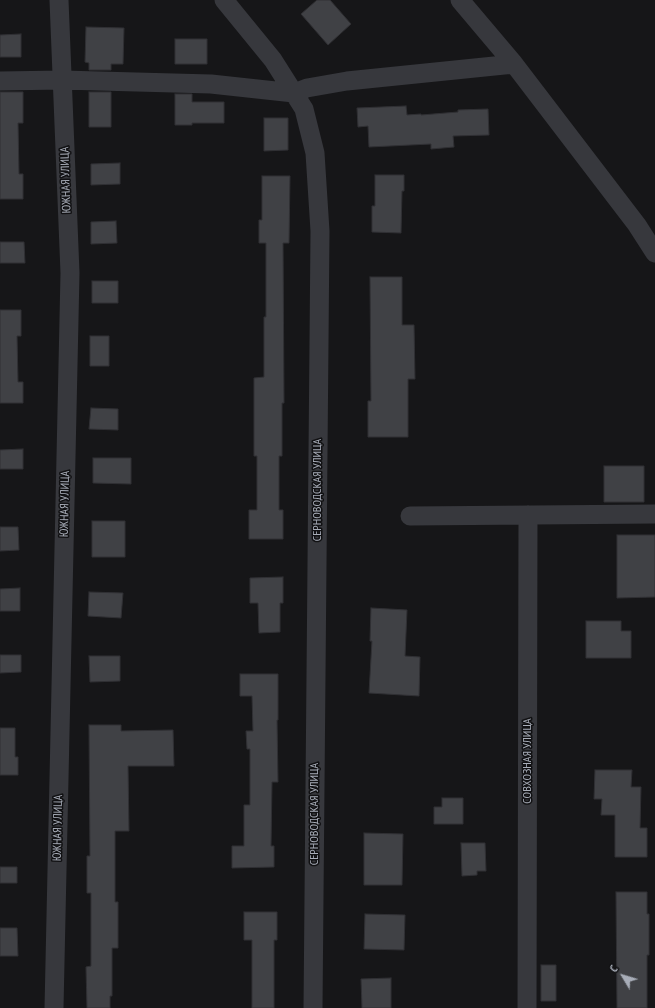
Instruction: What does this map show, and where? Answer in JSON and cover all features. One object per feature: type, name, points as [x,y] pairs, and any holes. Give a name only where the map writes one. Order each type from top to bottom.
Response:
[{"type":"street","name":"ЮЖНАЯ УЛИЦА","points":[[54,1008],[70,273],[59,0]]},
{"type":"street","name":"СЕРНОВОДСКАЯ УЛИЦА","points":[[224,0],[273,60],[304,109],[315,153],[320,231],[314,1008]]},
{"type":"street","points":[[460,0],[514,64],[638,225],[655,253]]},
{"type":"street","points":[[0,80],[211,84],[294,93],[307,88],[347,81],[514,64]]},
{"type":"street","points":[[410,516],[655,514]]},
{"type":"street","name":"СОВХОЗНАЯ УЛИЦА","points":[[527,1008],[528,515]]},
{"type":"building","points":[[317,0],[330,0],[351,24],[328,45],[301,14]]},
{"type":"building","points":[[86,27],[124,28],[123,64],[111,64],[111,70],[89,70],[89,63],[85,62]]},
{"type":"building","points":[[21,34],[21,57],[0,57],[0,35]]},
{"type":"building","points":[[175,39],[207,39],[207,64],[175,64]]},
{"type":"building","points":[[0,92],[23,92],[23,123],[18,123],[19,174],[23,174],[23,199],[0,199]]},
{"type":"building","points":[[89,92],[111,92],[111,127],[89,127]]},
{"type":"building","points":[[175,94],[192,94],[192,102],[224,102],[224,123],[192,123],[192,125],[175,125]]},
{"type":"building","points":[[406,106],[407,115],[458,112],[458,110],[488,109],[489,135],[453,136],[454,147],[431,149],[431,144],[369,147],[368,126],[358,127],[357,108]]},
{"type":"building","points":[[264,118],[288,118],[288,150],[264,151]]},
{"type":"building","points":[[120,163],[120,184],[91,185],[91,164]]},
{"type":"building","points":[[375,175],[404,175],[401,233],[372,232],[372,206],[375,206]]},
{"type":"building","points":[[262,176],[290,176],[289,243],[283,243],[284,403],[282,403],[282,456],[279,456],[279,510],[283,510],[283,539],[249,539],[249,510],[257,510],[257,456],[254,456],[254,378],[264,377],[266,243],[259,243],[259,220],[262,220]]},
{"type":"building","points":[[116,221],[117,243],[91,244],[91,222]]},
{"type":"building","points":[[0,242],[24,242],[25,263],[0,263]]},
{"type":"building","points":[[370,277],[402,277],[402,325],[414,325],[415,379],[408,379],[408,437],[368,437],[368,401],[371,401]]},
{"type":"building","points":[[92,281],[118,281],[118,303],[92,303]]},
{"type":"building","points":[[0,310],[21,310],[21,336],[17,336],[18,382],[23,382],[23,403],[0,403]]},
{"type":"building","points":[[90,336],[109,336],[109,366],[90,366]]},
{"type":"building","points":[[91,408],[118,409],[118,430],[89,429]]},
{"type":"building","points":[[23,449],[23,469],[0,469],[0,450]]},
{"type":"building","points":[[93,458],[131,458],[131,484],[93,483]]},
{"type":"building","points":[[604,466],[644,466],[644,502],[604,502]]},
{"type":"building","points":[[92,521],[125,521],[125,557],[92,557]]},
{"type":"building","points":[[0,527],[18,527],[19,550],[0,551]]},
{"type":"building","points":[[617,535],[655,535],[655,597],[617,598]]},
{"type":"building","points":[[283,577],[283,603],[280,603],[280,632],[259,633],[258,603],[250,603],[250,578]]},
{"type":"building","points":[[20,588],[20,611],[0,611],[0,589]]},
{"type":"building","points":[[89,592],[123,593],[121,618],[88,616]]},
{"type":"building","points":[[371,608],[407,610],[405,656],[420,657],[419,696],[369,693],[372,641],[370,641]]},
{"type":"building","points":[[586,621],[621,621],[621,631],[631,631],[631,658],[586,658]]},
{"type":"building","points":[[0,655],[21,655],[21,672],[0,673]]},
{"type":"building","points":[[89,656],[120,656],[120,681],[90,682]]},
{"type":"building","points":[[240,674],[278,674],[278,782],[272,782],[271,846],[274,846],[274,867],[232,868],[232,846],[244,846],[244,805],[250,805],[250,749],[247,749],[246,731],[253,731],[252,696],[240,696]]},
{"type":"building","points":[[89,725],[121,725],[121,731],[173,730],[174,766],[128,766],[129,831],[115,831],[115,902],[118,902],[118,948],[112,948],[112,996],[110,996],[110,1008],[87,1008],[86,967],[91,966],[91,893],[87,893],[87,856],[90,856]]},
{"type":"building","points":[[0,728],[15,728],[15,757],[18,757],[18,775],[0,775]]},
{"type":"building","points":[[595,770],[632,770],[631,787],[641,787],[640,828],[647,828],[647,857],[615,857],[615,815],[601,815],[602,799],[594,799]]},
{"type":"building","points":[[442,798],[463,798],[463,824],[434,824],[434,807],[442,807]]},
{"type":"building","points":[[364,833],[403,834],[402,885],[364,885]]},
{"type":"building","points":[[461,843],[485,843],[486,871],[477,871],[477,875],[462,876]]},
{"type":"building","points":[[0,867],[17,867],[17,883],[0,883]]},
{"type":"building","points":[[616,892],[647,892],[647,914],[649,914],[649,955],[647,955],[647,1008],[617,1008]]},
{"type":"building","points":[[244,912],[277,912],[277,940],[274,940],[274,1008],[252,1008],[252,940],[244,940]]},
{"type":"building","points":[[365,914],[405,915],[404,950],[364,949]]},
{"type":"building","points":[[0,928],[17,928],[18,956],[0,956]]},
{"type":"building","points":[[541,965],[556,965],[556,1001],[541,1001]]},
{"type":"building","points":[[391,978],[391,1008],[362,1008],[361,979]]}]
